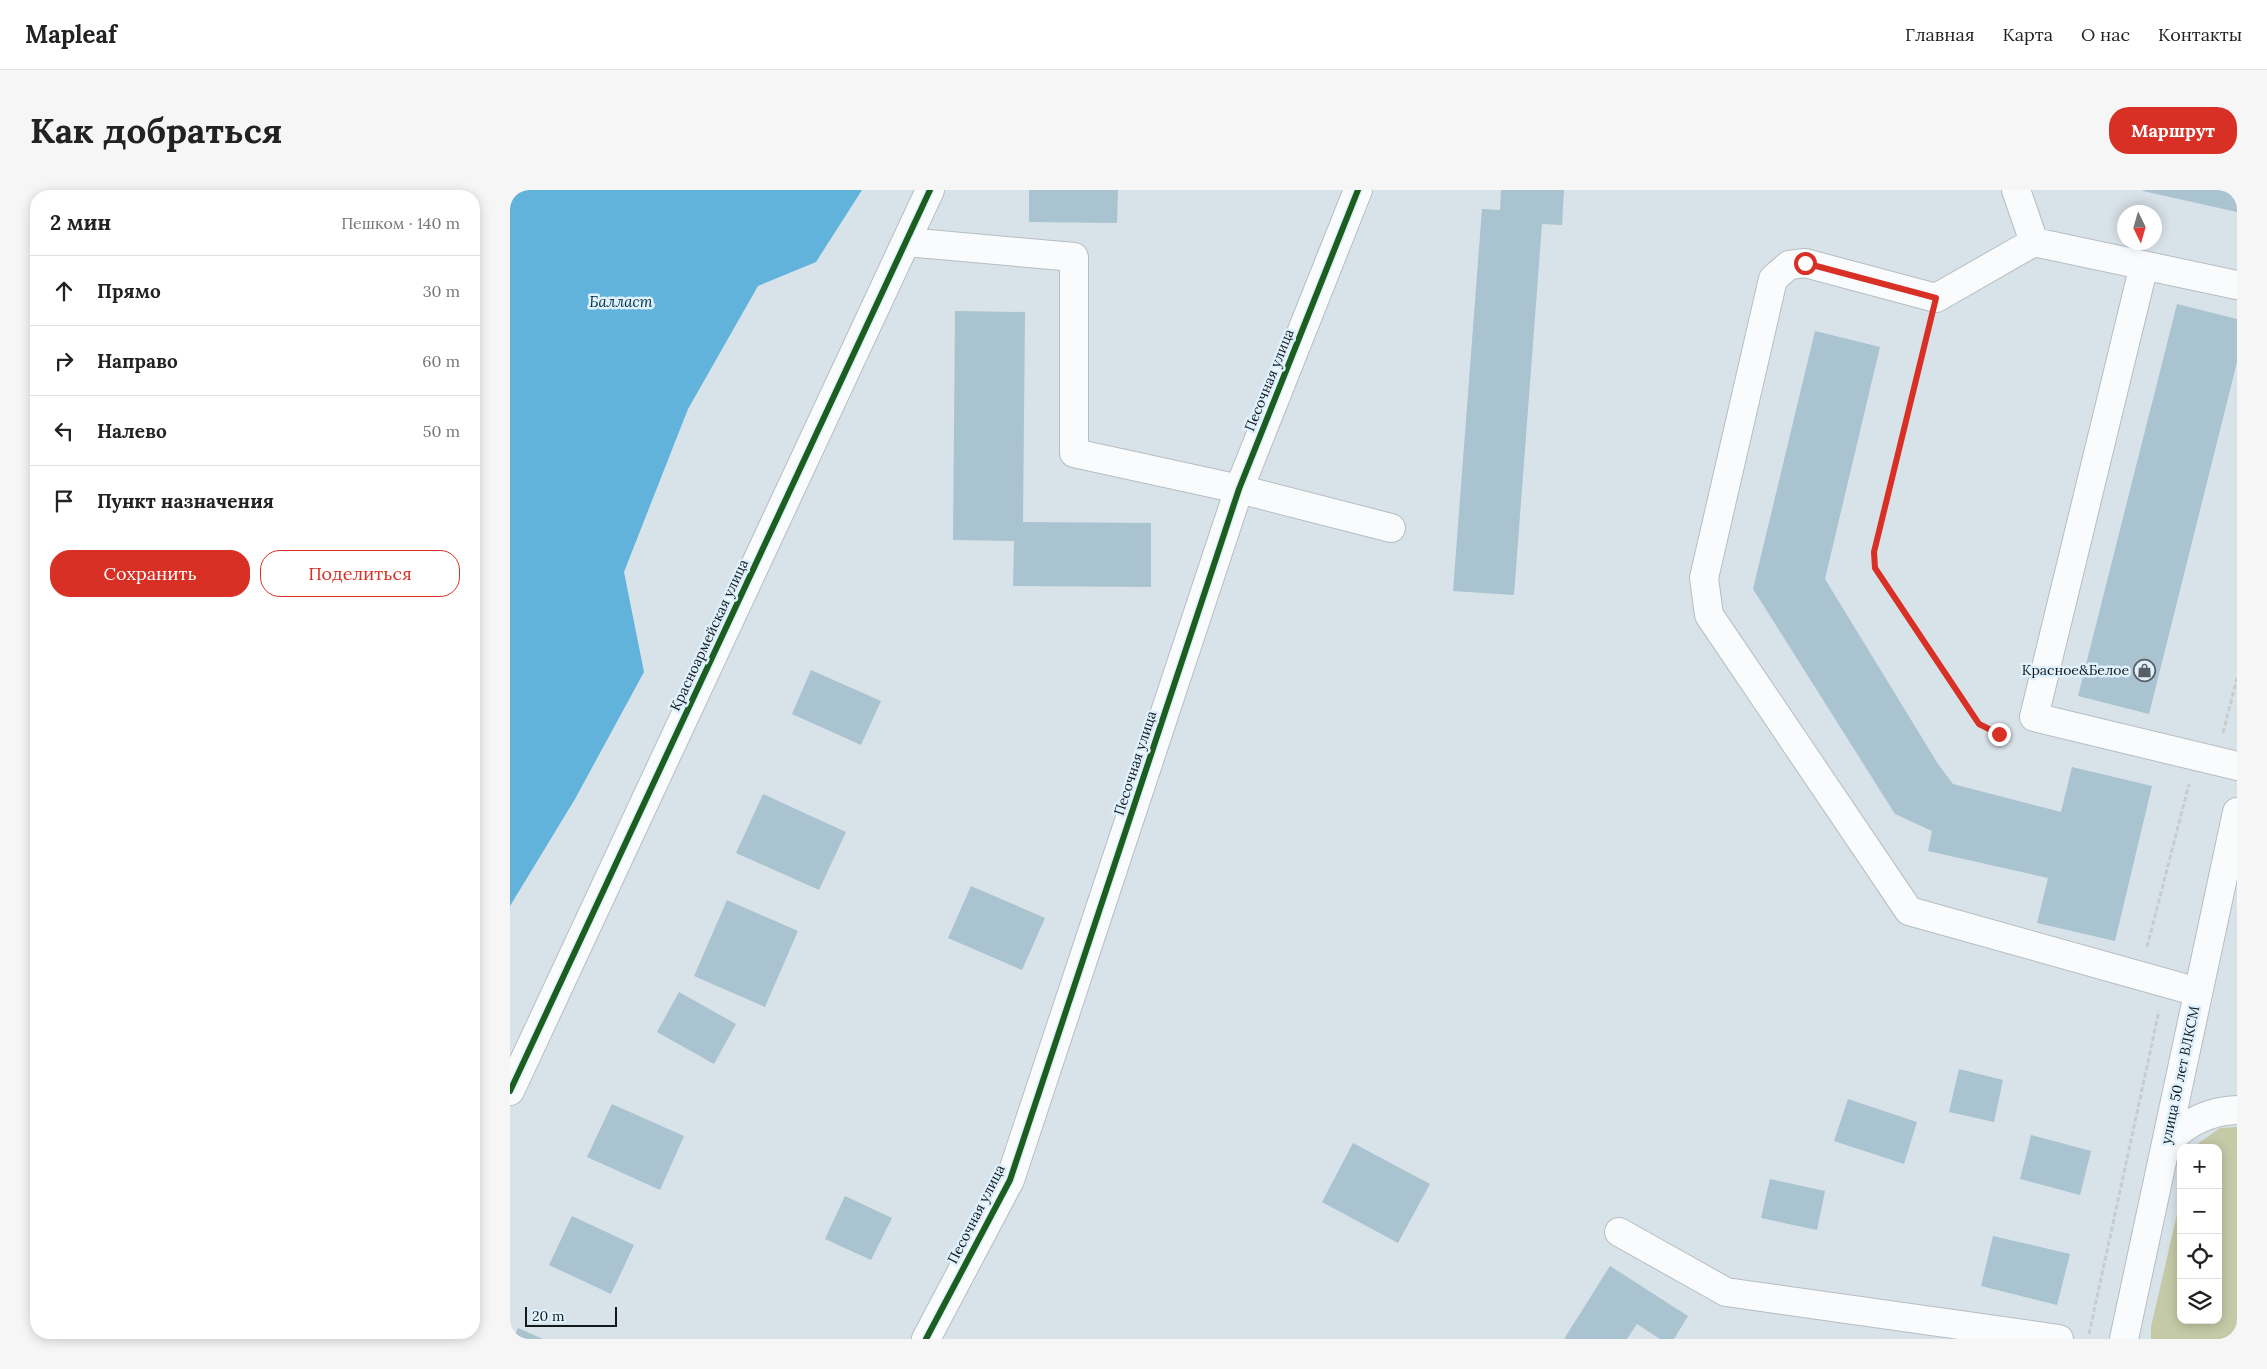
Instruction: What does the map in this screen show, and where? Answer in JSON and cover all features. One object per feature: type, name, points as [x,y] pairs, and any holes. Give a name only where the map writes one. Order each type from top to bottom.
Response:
[{"type":"street","name":"Красноармейская улица","points":[[510,1092],[930,190]]},
{"type":"street","name":"Песочная улица","points":[[926,1339],[1010,1180],[1239,489],[1358,190]]},
{"type":"street","points":[[2016,190],[2034,242]]},
{"type":"street","points":[[906,242],[1074,257],[1074,453],[1239,489],[1391,528]]},
{"type":"street","points":[[2198,992],[1909,911],[1709,615],[1704,578],[1773,279],[1789,265],[1805,263],[1936,298],[2034,242],[2237,285]]},
{"type":"street","points":[[2144,265],[2034,717],[2237,766]]},
{"type":"street","name":"улица 50 лет ВЛКСМ","points":[[2124,1339],[2237,812]]},
{"type":"street","points":[[2166,1144],[2181,1129],[2200,1118],[2213,1113],[2237,1110]]},
{"type":"street","points":[[1619,1232],[1726,1292],[2059,1339]]},
{"type":"path","points":[[1936,298],[1874,552],[1875,568],[1979,724],[1999,734],[2024,740],[2034,717]]},
{"type":"green space","points":[[2237,1127],[2237,1339],[2151,1339],[2151,1327],[2177,1214],[2177,1324],[2222,1324],[2222,1144],[2198,1144],[2220,1128]]},
{"type":"water","name":"Балласт","points":[[510,190],[862,190],[816,262],[758,286],[688,409],[624,572],[644,672],[575,799],[510,906]]},
{"type":"building","points":[[1029,190],[1118,190],[1117,223],[1029,222]]},
{"type":"building","points":[[1501,190],[1564,190],[1562,225],[1542,224],[1514,595],[1453,591],[1482,209],[1500,210]]},
{"type":"building","points":[[2237,190],[2237,212],[2143,191]]},
{"type":"building","points":[[2177,304],[2237,319],[2237,362],[2149,714],[2078,696]]},
{"type":"building","points":[[955,311],[1025,312],[1023,522],[1151,523],[1151,587],[1013,586],[1014,541],[953,540]]},
{"type":"building","points":[[1815,331],[1880,347],[1825,579],[1938,764],[1953,784],[2061,812],[2072,767],[2152,786],[2115,941],[2037,923],[2048,878],[1928,851],[1932,831],[1895,814],[1753,589]]},
{"type":"building","points":[[811,670],[881,701],[861,745],[792,714]]},
{"type":"building","points":[[763,794],[846,832],[819,890],[736,853]]},
{"type":"building","points":[[971,886],[1045,918],[1022,970],[948,938]]},
{"type":"building","points":[[727,900],[798,931],[765,1007],[694,976]]},
{"type":"building","points":[[679,992],[736,1024],[714,1064],[657,1032]]},
{"type":"building","points":[[1959,1069],[2003,1080],[1994,1122],[1949,1112]]},
{"type":"building","points":[[1848,1099],[1917,1122],[1904,1164],[1834,1141]]},
{"type":"building","points":[[612,1104],[684,1136],[660,1190],[587,1157]]},
{"type":"building","points":[[2031,1135],[2091,1151],[2080,1195],[2020,1179]]},
{"type":"building","points":[[1353,1143],[1430,1184],[1398,1243],[1322,1202]]},
{"type":"building","points":[[1770,1179],[1825,1191],[1817,1230],[1761,1218]]},
{"type":"building","points":[[845,1196],[892,1218],[871,1260],[825,1239]]},
{"type":"building","points":[[572,1216],[634,1245],[611,1294],[549,1265]]},
{"type":"building","points":[[1993,1236],[2070,1254],[2057,1305],[1981,1286]]},
{"type":"building","points":[[1610,1266],[1688,1316],[1674,1339],[1660,1339],[1637,1324],[1627,1339],[1564,1339]]},
{"type":"building","points":[[518,1328],[543,1339],[513,1339]]},
{"type":"cycle path","points":[[510,1091],[930,190]]},
{"type":"cycle path","points":[[926,1339],[1010,1180],[1239,489],[1358,190]]},
{"type":"place","name":"Красное&Белое","points":[[2145,670]]},
{"type":"route","points":[[1805,263],[1936,298],[1874,552],[1875,568],[1979,724],[1999,734]]}]
